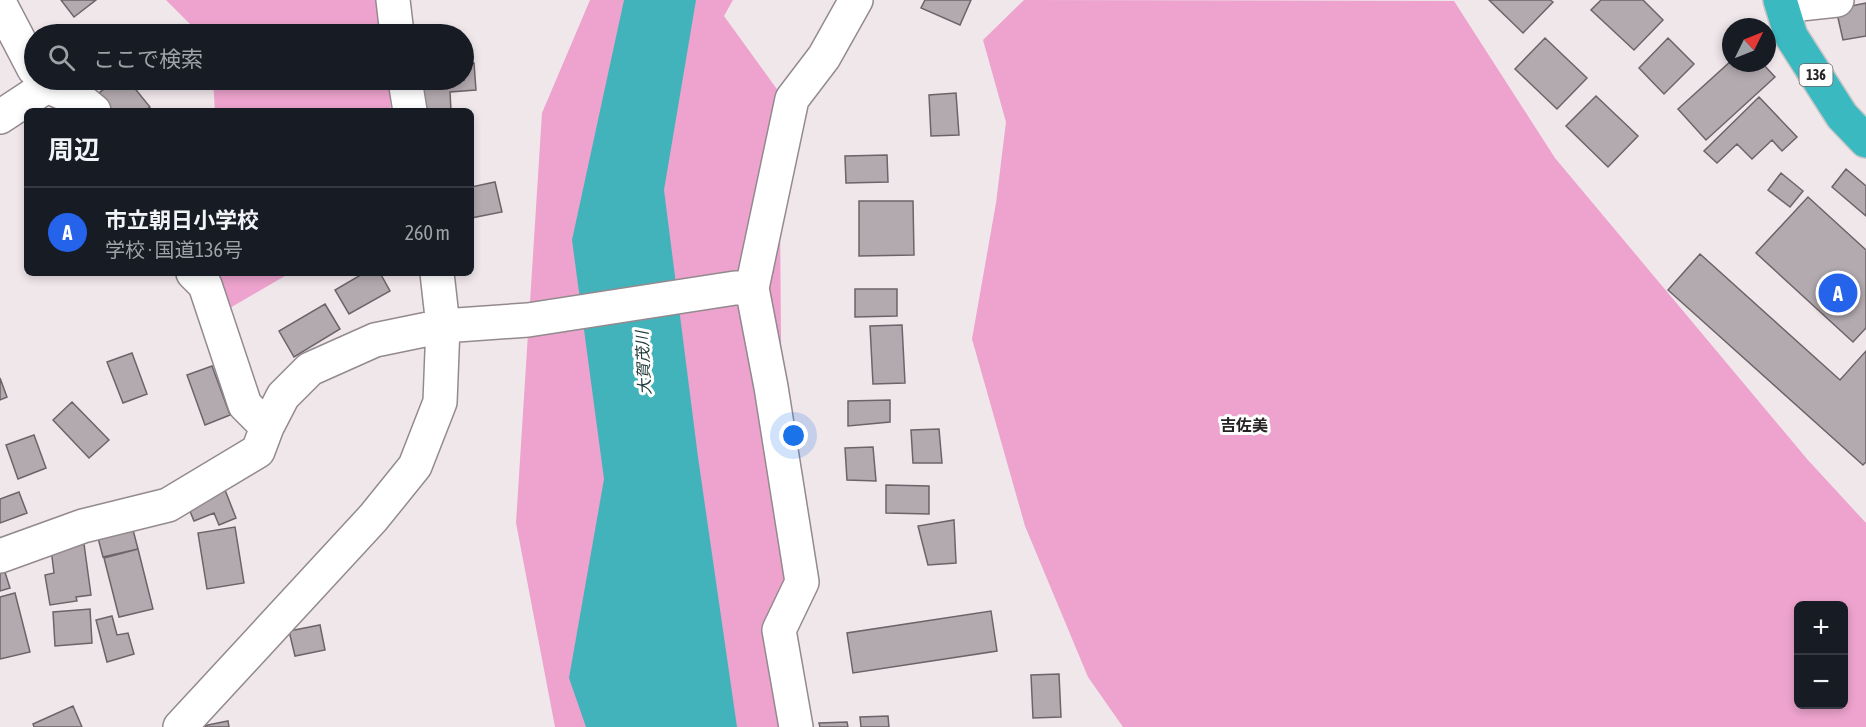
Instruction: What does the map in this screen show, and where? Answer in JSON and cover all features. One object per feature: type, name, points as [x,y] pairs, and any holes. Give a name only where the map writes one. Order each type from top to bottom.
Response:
[{"type":"highway","name":"136","points":[[1781,3],[1791,36],[1842,116],[1866,141]]},
{"type":"street","points":[[393,0],[396,24]]},
{"type":"street","points":[[796,727],[779,630],[802,582],[771,387],[744,288],[792,99],[824,57],[856,0]]},
{"type":"street","points":[[1781,3],[1837,0]]},
{"type":"street","points":[[0,4],[24,47]]},
{"type":"street","points":[[0,117],[28,90]]},
{"type":"street","points":[[62,90],[90,108]]},
{"type":"street","points":[[407,90],[410,108]]},
{"type":"street","points":[[196,276],[205,285],[245,405],[267,427]]},
{"type":"street","points":[[180,727],[358,535],[415,466],[440,402],[443,326],[437,276]]},
{"type":"street","points":[[0,556],[83,526],[168,505],[258,451],[283,396],[310,369],[375,340],[443,326],[528,320],[744,288]]},
{"type":"shaded area","points":[[166,0],[383,0],[385,24],[190,24]]},
{"type":"shaded area","points":[[590,0],[733,0],[724,16],[779,92],[782,457],[795,727],[555,727],[516,523],[542,113]]},
{"type":"shaded area","points":[[1024,0],[1454,1],[1555,158],[1807,459],[1866,523],[1866,727],[1123,727],[1088,677],[1025,526],[972,339],[996,203],[1006,122],[983,40]]},
{"type":"shaded area","points":[[214,90],[390,90],[391,108],[215,108]]},
{"type":"shaded area","points":[[221,276],[285,276],[223,312]]},
{"type":"water","name":"大賀茂川","points":[[624,0],[696,0],[664,190],[698,457],[737,727],[586,727],[569,678],[604,479],[572,240]]},
{"type":"building","points":[[61,0],[96,0],[74,17]]},
{"type":"building","points":[[925,0],[971,0],[960,25],[921,8]]},
{"type":"building","points":[[1489,0],[1550,0],[1553,2],[1523,33]]},
{"type":"building","points":[[1601,0],[1643,0],[1663,20],[1634,50],[1591,10]]},
{"type":"building","points":[[1866,3],[1866,36],[1843,40],[1836,9]]},
{"type":"building","points":[[1545,38],[1587,78],[1557,109],[1515,69]]},
{"type":"building","points":[[1668,38],[1694,64],[1664,94],[1639,68]]},
{"type":"building","points":[[474,63],[476,90],[450,92],[451,108],[421,108],[420,90],[474,90]]},
{"type":"building","points":[[1722,69],[1722,72],[1770,72],[1775,77],[1706,140],[1678,109]]},
{"type":"building","points":[[103,90],[136,90],[150,107],[111,108],[99,93]]},
{"type":"building","points":[[956,93],[959,135],[931,136],[929,95]]},
{"type":"building","points":[[1596,96],[1638,136],[1608,167],[1566,126]]},
{"type":"building","points":[[1759,97],[1797,137],[1782,151],[1772,140],[1752,159],[1737,144],[1717,163],[1704,151]]},
{"type":"building","points":[[887,155],[888,182],[846,183],[845,156]]},
{"type":"building","points":[[1846,169],[1866,186],[1866,216],[1832,187]]},
{"type":"building","points":[[1781,173],[1803,191],[1790,207],[1768,190]]},
{"type":"building","points":[[495,182],[502,212],[474,217],[474,186]]},
{"type":"building","points":[[1808,197],[1866,250],[1866,328],[1853,342],[1756,253]]},
{"type":"building","points":[[859,201],[913,201],[914,255],[859,256]]},
{"type":"building","points":[[1700,254],[1840,380],[1866,351],[1866,462],[1863,465],[1668,290]]},
{"type":"building","points":[[359,276],[382,276],[390,291],[349,314],[335,290]]},
{"type":"building","points":[[855,289],[897,289],[897,316],[855,317]]},
{"type":"building","points":[[325,304],[340,329],[294,357],[279,331]]},
{"type":"building","points":[[902,325],[905,383],[873,384],[870,326]]},
{"type":"building","points":[[132,353],[147,394],[123,403],[107,362]]},
{"type":"building","points":[[212,366],[230,415],[205,425],[187,375]]},
{"type":"building","points":[[0,378],[7,397],[0,400]]},
{"type":"building","points":[[890,400],[890,422],[848,426],[848,401]]},
{"type":"building","points":[[72,402],[109,440],[89,458],[53,420]]},
{"type":"building","points":[[939,429],[942,463],[913,463],[911,430]]},
{"type":"building","points":[[34,435],[46,468],[18,479],[6,445]]},
{"type":"building","points":[[873,447],[876,481],[847,480],[845,448]]},
{"type":"building","points":[[886,485],[929,486],[929,514],[886,513]]},
{"type":"building","points":[[225,490],[236,518],[219,525],[214,513],[194,521],[187,504]]},
{"type":"building","points":[[19,492],[27,513],[0,523],[0,499]]},
{"type":"building","points":[[954,520],[956,563],[928,565],[918,526]]},
{"type":"building","points":[[132,526],[138,549],[103,557],[97,534]]},
{"type":"building","points":[[235,527],[244,583],[207,589],[198,533]]},
{"type":"building","points":[[84,544],[91,595],[76,597],[77,601],[50,605],[45,575],[54,573],[51,549]]},
{"type":"building","points":[[138,549],[153,609],[119,617],[104,558]]},
{"type":"building","points":[[3,566],[10,588],[0,591],[0,567]]},
{"type":"building","points":[[15,593],[30,652],[0,659],[0,597]]},
{"type":"building","points":[[90,609],[92,643],[55,646],[53,612]]},
{"type":"building","points":[[991,611],[997,651],[853,673],[847,633]]},
{"type":"building","points":[[112,616],[117,635],[128,633],[134,654],[107,662],[96,620]]},
{"type":"building","points":[[320,625],[325,650],[295,656],[289,631]]},
{"type":"building","points":[[1059,674],[1061,717],[1033,718],[1031,675]]},
{"type":"building","points":[[73,706],[82,727],[34,727],[33,724]]},
{"type":"building","points":[[888,716],[889,727],[861,727],[860,717]]},
{"type":"building","points":[[228,721],[229,727],[198,727]]},
{"type":"building","points":[[847,722],[848,727],[820,727],[819,723]]},
{"type":"place","name":"市立朝日小学校","points":[[1838,293]]},
{"type":"district","name":"吉佐美","points":[[1244,425]]}]
